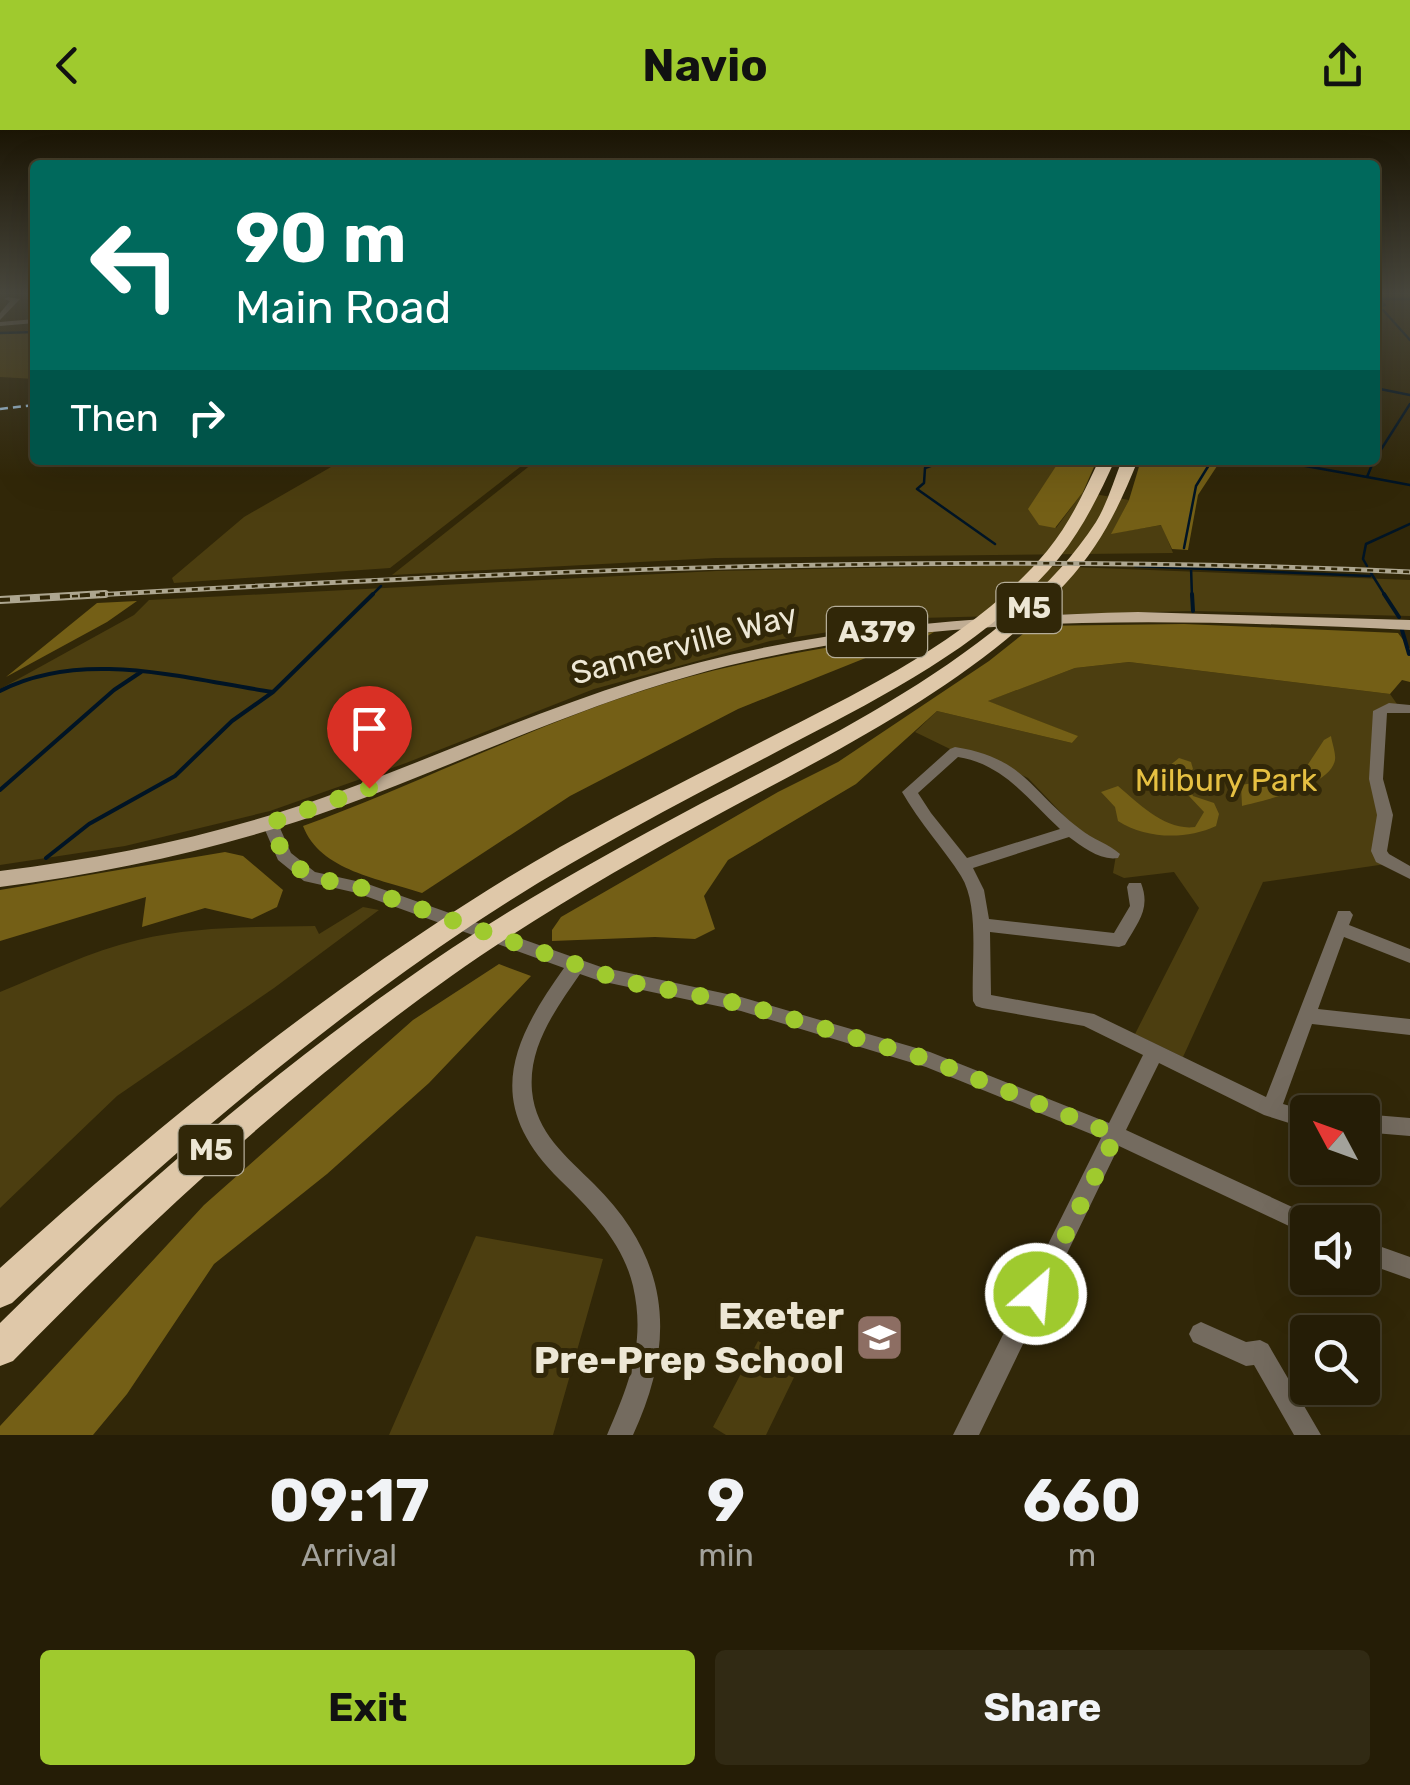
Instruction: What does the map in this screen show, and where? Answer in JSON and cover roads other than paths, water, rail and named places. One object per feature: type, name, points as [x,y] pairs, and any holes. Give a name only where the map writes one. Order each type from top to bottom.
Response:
[{"type":"highway","name":"M5","points":[[0,1348],[224,1138],[509,888],[590,840],[893,680],[999,606],[1055,550],[1094,494],[1106,465]]},
{"type":"highway","name":"M5","points":[[0,1290],[180,1128],[294,1037],[428,960],[538,906],[914,693],[984,647],[1044,594],[1078,556],[1118,498],[1128,465]]},
{"type":"main road","name":"Sannerville Way","points":[[0,878],[178,849],[270,823],[529,722],[639,685],[743,656],[822,640],[940,625],[1058,619],[1410,625]]},
{"type":"street","points":[[1410,710],[1389,707],[1380,711],[1376,779],[1385,815],[1379,851],[1382,858],[1410,873]]},
{"type":"street","points":[[1112,854],[1091,848],[1022,779],[971,754],[955,752],[910,792],[918,812],[962,866],[976,891],[982,1001],[1087,1018],[1290,1114]]},
{"type":"street","points":[[270,823],[284,856],[310,877],[359,887],[623,981],[755,1008],[930,1060],[1116,1135],[1290,1217]]},
{"type":"street","points":[[962,866],[1072,831]]},
{"type":"street","points":[[980,924],[1120,940],[1138,906],[1135,887]]},
{"type":"street","points":[[1272,1109],[1342,921],[1410,956]]},
{"type":"street","points":[[576,966],[531,1035],[522,1091],[530,1123],[549,1158],[598,1202],[630,1245],[648,1290],[652,1344],[632,1413],[620,1435]]},
{"type":"street","points":[[1308,1016],[1410,1027]]},
{"type":"street","points":[[966,1435],[1154,1052]]},
{"type":"street","points":[[1380,1125],[1410,1127]]},
{"type":"street","points":[[1380,1257],[1410,1268]]},
{"type":"street","points":[[1202,1334],[1246,1354],[1261,1344],[1308,1435]]},
{"type":"waterway","points":[[1380,389],[1410,395]]},
{"type":"waterway","points":[[1380,451],[1410,404]]},
{"type":"waterway","points":[[933,465],[925,468],[924,483],[917,489],[995,544]]},
{"type":"waterway","points":[[1184,548],[1196,486],[1209,465]]},
{"type":"waterway","points":[[1300,465],[1367,477]]},
{"type":"waterway","points":[[1367,477],[1372,465]]},
{"type":"waterway","points":[[1367,477],[1410,485]]},
{"type":"waterway","points":[[1367,566],[1363,559],[1366,544],[1410,524]]},
{"type":"waterway","points":[[1135,566],[1191,568]]},
{"type":"waterway","points":[[1191,568],[1370,576]]},
{"type":"waterway","points":[[1191,568],[1192,597]]},
{"type":"waterway","points":[[1371,573],[1386,597]]},
{"type":"waterway","points":[[373,594],[381,586]]},
{"type":"waterway","points":[[273,692],[373,594]]},
{"type":"waterway","points":[[370,597],[373,594]]},
{"type":"waterway","points":[[1192,594],[1193,611]]},
{"type":"waterway","points":[[1384,594],[1399,617]]},
{"type":"waterway","points":[[1402,630],[1409,654]]},
{"type":"waterway","points":[[0,691],[32,678],[100,669],[135,670],[273,692]]},
{"type":"waterway","points":[[0,790],[114,690],[141,672]]},
{"type":"waterway","points":[[46,858],[89,824],[175,776],[232,721],[273,692]]},
{"type":"railway","points":[[60,597],[397,579],[735,567],[1072,563],[1410,572]]},
{"type":"railway","points":[[0,600],[105,594]]},
{"type":"place","name":"Exeter Pre-Prep School","points":[[879,1338]]},
{"type":"park label","name":"Milbury Park","points":[[1226,780]]}]
